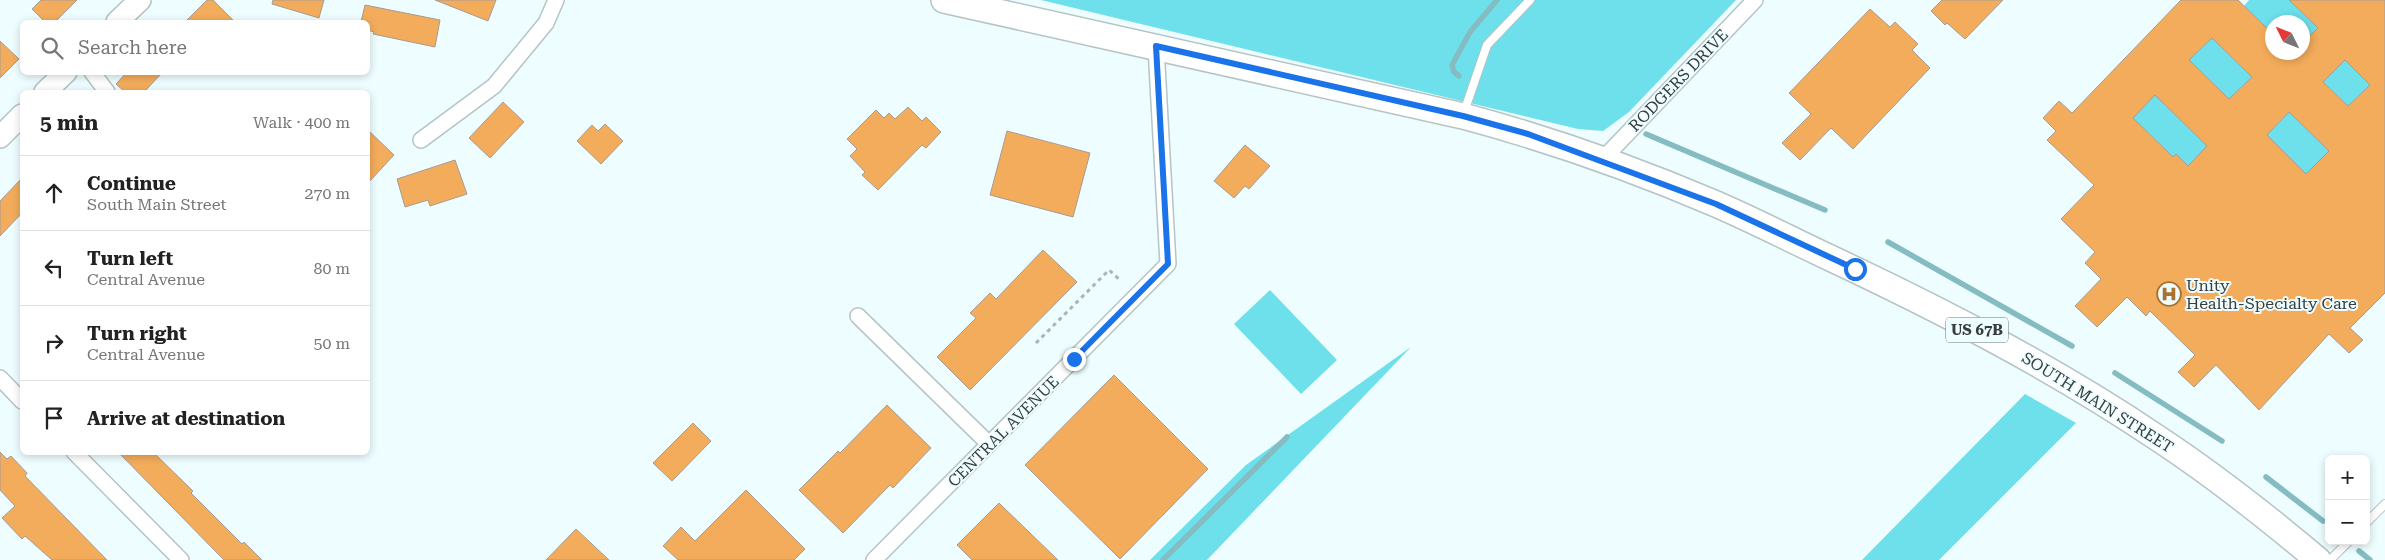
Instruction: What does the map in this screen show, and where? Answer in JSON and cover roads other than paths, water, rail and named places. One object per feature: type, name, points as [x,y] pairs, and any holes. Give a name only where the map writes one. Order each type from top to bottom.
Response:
[{"type":"main road","points":[[119,20],[140,0]]},
{"type":"main road","name":"SOUTH MAIN STREET","points":[[944,0],[1463,116],[1528,134],[1716,204],[1855,269],[2002,343],[2082,389],[2160,439],[2272,521],[2318,560]]},
{"type":"main road","points":[[47,90],[63,75]]},
{"type":"main road","points":[[0,137],[20,117]]},
{"type":"street","points":[[421,140],[494,86],[546,23],[556,0]]},
{"type":"street","name":"RODGERS DRIVE","points":[[1602,160],[1755,0]]},
{"type":"street","name":"CENTRAL AVENUE","points":[[874,560],[1168,264],[1156,46]]},
{"type":"street","points":[[94,75],[106,90]]},
{"type":"street","points":[[858,316],[989,444]]},
{"type":"street","points":[[0,378],[20,399]]},
{"type":"street","points":[[77,455],[181,560]]},
{"type":"lane","points":[[1463,116],[1487,45],[1530,0]]},
{"type":"lane","points":[[2370,520],[2385,504]]},
{"type":"lane","points":[[2330,560],[2345,545]]},
{"type":"waterway","points":[[1459,76],[1454,72],[1452,65],[1470,32],[1497,0]]},
{"type":"waterway","points":[[1646,134],[1825,210]]},
{"type":"waterway","points":[[1888,242],[2072,346]]},
{"type":"waterway","points":[[2115,373],[2222,441]]},
{"type":"waterway","points":[[1163,560],[1287,437]]},
{"type":"waterway","points":[[2266,477],[2323,521]]},
{"type":"waterway","points":[[2359,551],[2370,560]]},
{"type":"place","name":"Unity Health-Specialty Care","points":[[2169,294]]}]
